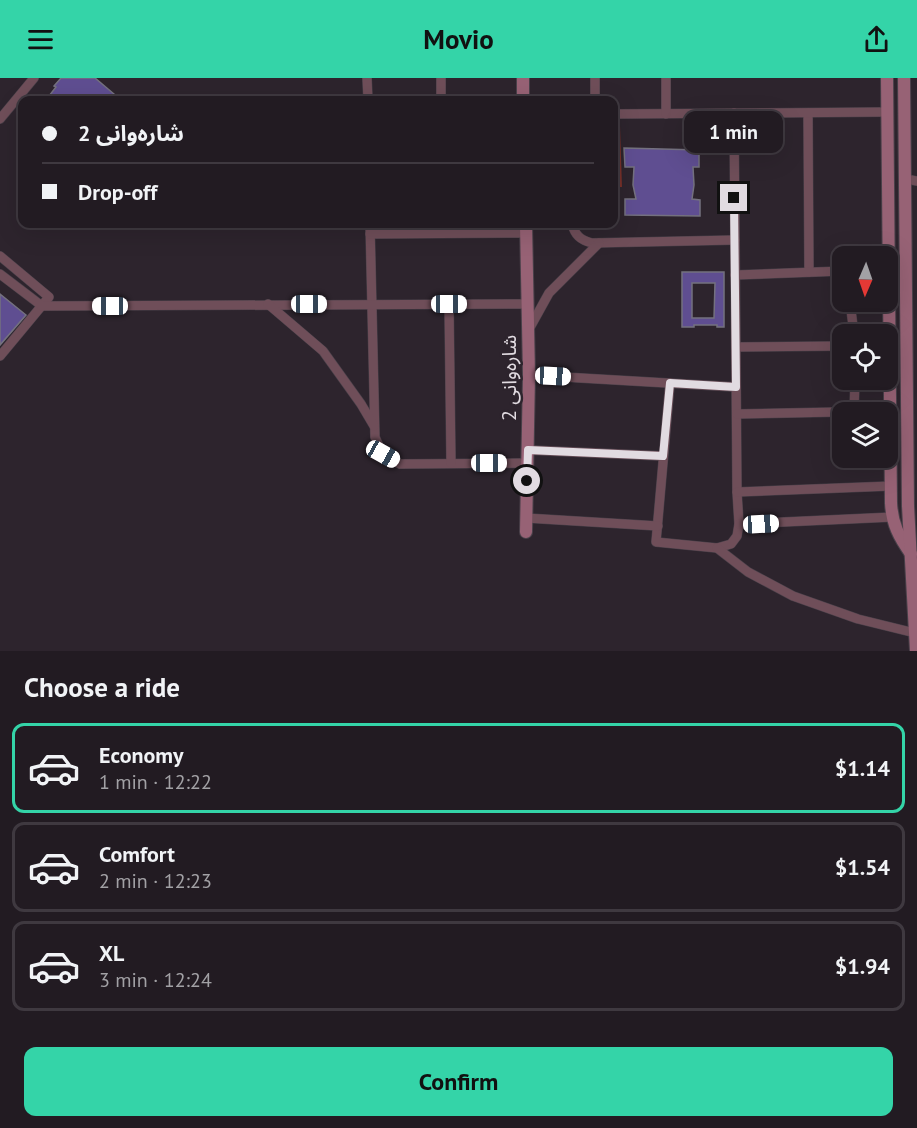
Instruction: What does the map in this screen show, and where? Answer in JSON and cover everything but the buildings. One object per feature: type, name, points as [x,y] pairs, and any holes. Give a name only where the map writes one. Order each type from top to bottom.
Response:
[{"type":"main road","points":[[523,78],[523,96]]},
{"type":"main road","points":[[886,78],[888,246]]},
{"type":"main road","points":[[904,78],[911,180],[912,375],[908,492],[914,555],[916,651]]},
{"type":"main road","name":"شارەوانی 2","points":[[526,228],[529,375],[526,532]]},
{"type":"main road","points":[[891,468],[893,518],[900,539],[914,555]]},
{"type":"street","points":[[19,78],[31,81],[19,96]]},
{"type":"street","points":[[367,78],[368,96]]},
{"type":"street","points":[[441,78],[441,96]]},
{"type":"street","points":[[595,78],[595,96]]},
{"type":"street","points":[[666,78],[666,114]]},
{"type":"street","points":[[0,119],[18,97]]},
{"type":"street","points":[[618,114],[887,112]]},
{"type":"street","points":[[670,383],[656,542],[717,548],[731,544],[737,536],[739,524],[734,113]]},
{"type":"street","points":[[808,113],[809,272]]},
{"type":"street","points":[[370,228],[374,426],[375,437],[383,454],[400,464],[527,463]]},
{"type":"street","points":[[370,234],[526,228]]},
{"type":"street","points":[[573,228],[582,241],[599,243],[735,240]]},
{"type":"street","points":[[528,331],[549,293],[599,243]]},
{"type":"street","points":[[0,256],[49,297],[0,356]]},
{"type":"street","points":[[735,275],[832,271]]},
{"type":"street","points":[[0,274],[42,306],[528,304]]},
{"type":"street","points":[[268,304],[323,351],[374,426]]},
{"type":"street","points":[[449,304],[451,463]]},
{"type":"street","points":[[736,346],[832,346]]},
{"type":"street","points":[[529,375],[736,387]]},
{"type":"street","points":[[736,414],[832,412]]},
{"type":"street","points":[[528,450],[663,456]]},
{"type":"street","points":[[737,492],[891,486]]},
{"type":"street","points":[[526,518],[658,526]]},
{"type":"street","points":[[739,524],[893,518]]},
{"type":"street","points":[[717,548],[748,572],[793,596],[858,619],[915,633]]},
{"type":"shaded area","points":[[618,126],[620,126],[622,187],[618,187]]},
{"type":"route","points":[[527,481],[528,450],[663,456],[670,383],[736,387],[734,198]]}]
